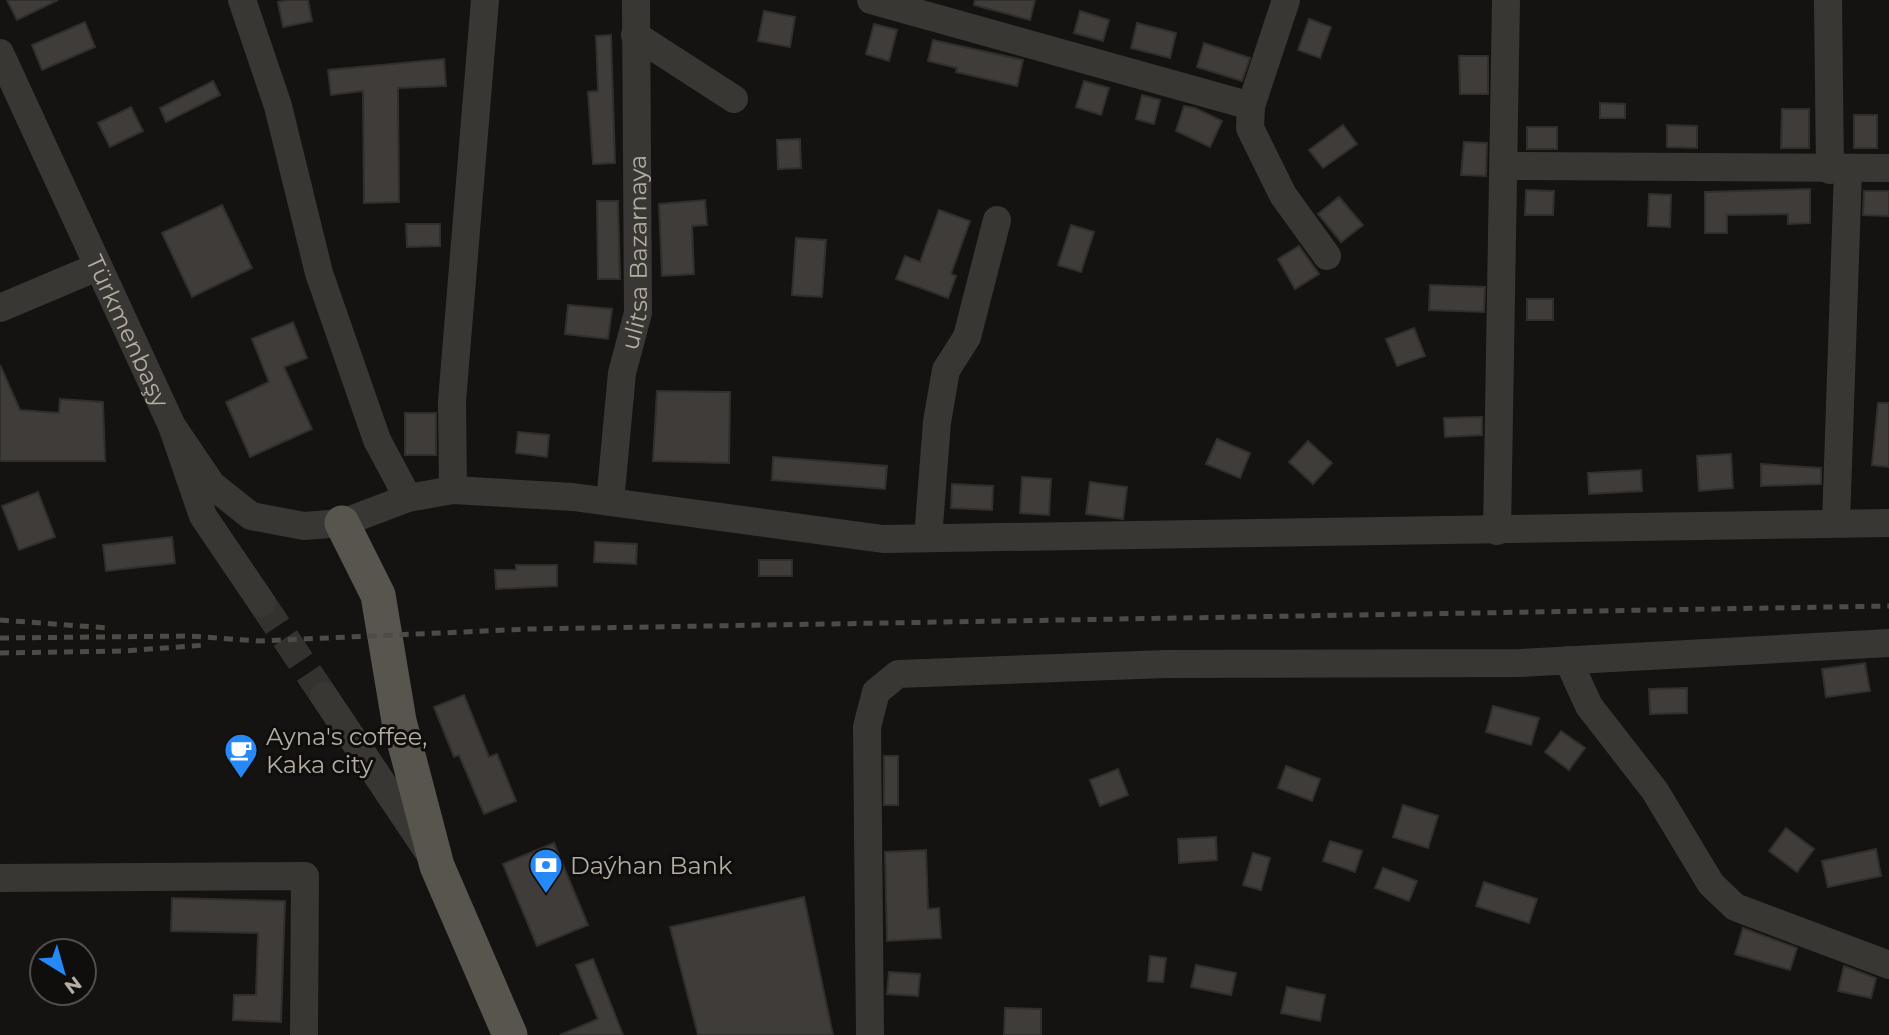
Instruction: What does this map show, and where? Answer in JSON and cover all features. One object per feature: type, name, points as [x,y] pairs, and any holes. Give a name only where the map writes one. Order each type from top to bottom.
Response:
[{"type":"main road","points":[[342,523],[378,595],[398,721],[437,866],[510,1035]]},
{"type":"street","points":[[242,0],[278,106],[319,273],[377,440],[408,498]]},
{"type":"street","points":[[453,489],[452,401],[485,0]]},
{"type":"street","name":"ulitsa Bazarnaya","points":[[610,502],[622,373],[638,313],[636,0]]},
{"type":"street","points":[[871,0],[1251,106]]},
{"type":"street","points":[[1286,0],[1251,106],[1250,128],[1277,183],[1327,256]]},
{"type":"street","points":[[1497,531],[1506,0]]},
{"type":"street","points":[[1828,0],[1839,170],[1836,523]]},
{"type":"street","points":[[635,35],[734,99]]},
{"type":"street","name":"Türkmenbaşy","points":[[0,53],[172,426],[203,516],[262,603]]},
{"type":"street","points":[[1504,166],[1839,170],[1889,168]]},
{"type":"street","points":[[928,538],[937,422],[946,370],[967,337],[997,220]]},
{"type":"street","points":[[0,308],[97,267]]},
{"type":"street","points":[[172,426],[212,485],[251,516],[304,526],[342,523],[408,498],[453,489],[610,502],[883,539],[1889,523]]},
{"type":"street","points":[[870,1035],[867,727],[876,692],[898,674],[1166,664],[1520,663],[1889,643]]},
{"type":"street","points":[[1568,660],[1589,706],[1655,791],[1711,884],[1735,907],[1889,965]]},
{"type":"street","points":[[324,695],[437,866]]},
{"type":"street","points":[[0,877],[305,876],[304,1035]]},
{"type":"building","points":[[7,0],[58,0],[17,20]]},
{"type":"building","points":[[308,0],[312,21],[283,27],[278,2]]},
{"type":"building","points":[[975,0],[1035,0],[1030,20],[974,5]]},
{"type":"building","points":[[764,11],[795,17],[790,47],[758,41]]},
{"type":"building","points":[[1080,11],[1109,20],[1103,41],[1074,33]]},
{"type":"building","points":[[1309,19],[1331,27],[1320,58],[1298,50]]},
{"type":"building","points":[[85,22],[95,47],[42,70],[32,45]]},
{"type":"building","points":[[1137,23],[1176,33],[1170,58],[1131,48]]},
{"type":"building","points":[[874,24],[897,30],[889,61],[866,54]]},
{"type":"building","points":[[611,35],[615,163],[593,164],[588,92],[598,91],[596,36]]},
{"type":"building","points":[[933,40],[1023,60],[1017,86],[956,72],[957,68],[928,61]]},
{"type":"building","points":[[1204,43],[1250,58],[1242,81],[1197,67]]},
{"type":"building","points":[[1459,56],[1488,56],[1488,94],[1460,94]]},
{"type":"building","points":[[444,59],[446,86],[398,88],[399,202],[364,203],[363,91],[331,95],[328,70]]},
{"type":"building","points":[[213,81],[220,95],[166,122],[160,108]]},
{"type":"building","points":[[1084,81],[1109,88],[1101,115],[1076,107]]},
{"type":"building","points":[[1142,95],[1160,100],[1154,124],[1136,119]]},
{"type":"building","points":[[1600,103],[1625,104],[1625,118],[1600,118]]},
{"type":"building","points":[[1184,106],[1195,108],[1222,121],[1210,147],[1176,131]]},
{"type":"building","points":[[131,107],[143,131],[110,147],[98,123]]},
{"type":"building","points":[[1782,109],[1809,109],[1809,148],[1781,148]]},
{"type":"building","points":[[1854,115],[1877,115],[1877,148],[1854,148]]},
{"type":"building","points":[[1343,125],[1357,144],[1323,168],[1309,150]]},
{"type":"building","points":[[1667,125],[1697,126],[1697,148],[1667,147]]},
{"type":"building","points":[[1527,127],[1557,127],[1557,149],[1527,149]]},
{"type":"building","points":[[800,139],[801,168],[778,169],[777,140]]},
{"type":"building","points":[[1464,142],[1487,143],[1486,176],[1461,175]]},
{"type":"building","points":[[1810,189],[1810,223],[1788,224],[1788,214],[1727,215],[1727,233],[1705,233],[1705,192]]},
{"type":"building","points":[[1526,190],[1554,191],[1553,215],[1525,215]]},
{"type":"building","points":[[1864,191],[1889,191],[1889,216],[1863,215]]},
{"type":"building","points":[[1649,194],[1671,195],[1670,227],[1648,226]]},
{"type":"building","points":[[1339,197],[1363,225],[1341,242],[1318,214]]},
{"type":"building","points":[[705,200],[707,225],[692,226],[694,274],[662,276],[659,204]]},
{"type":"building","points":[[597,201],[618,201],[620,279],[598,279]]},
{"type":"building","points":[[222,205],[252,268],[192,297],[162,233]]},
{"type":"building","points":[[939,210],[970,221],[951,274],[956,276],[948,298],[896,279],[905,256],[920,262]]},
{"type":"building","points":[[406,224],[440,224],[440,246],[407,247]]},
{"type":"building","points":[[1071,225],[1094,232],[1081,272],[1058,265]]},
{"type":"building","points":[[796,238],[826,240],[822,297],[792,295]]},
{"type":"building","points":[[1299,246],[1319,274],[1295,289],[1278,259]]},
{"type":"building","points":[[1430,285],[1485,287],[1484,312],[1429,310]]},
{"type":"building","points":[[1527,299],[1553,299],[1553,320],[1527,320]]},
{"type":"building","points":[[568,305],[612,309],[608,339],[565,334]]},
{"type":"building","points":[[293,322],[307,358],[284,367],[312,429],[250,457],[226,402],[269,382],[252,339]]},
{"type":"building","points":[[1414,328],[1425,356],[1397,366],[1386,339]]},
{"type":"building","points":[[0,365],[20,410],[59,413],[60,399],[103,402],[105,461],[0,461]]},
{"type":"building","points":[[657,391],[730,392],[729,463],[653,461]]},
{"type":"building","points":[[1878,403],[1889,403],[1889,467],[1872,465]]},
{"type":"building","points":[[405,413],[436,413],[436,455],[405,455]]},
{"type":"building","points":[[1482,417],[1482,435],[1445,437],[1444,418]]},
{"type":"building","points":[[518,432],[549,435],[547,457],[516,453]]},
{"type":"building","points":[[1217,439],[1250,453],[1240,478],[1206,464]]},
{"type":"building","points":[[1308,441],[1332,463],[1313,484],[1289,462]]},
{"type":"building","points":[[1731,454],[1733,488],[1699,491],[1697,456]]},
{"type":"building","points":[[773,457],[887,466],[885,489],[772,480]]},
{"type":"building","points":[[1761,464],[1821,468],[1821,484],[1761,486]]},
{"type":"building","points":[[1641,470],[1642,491],[1589,494],[1588,473]]},
{"type":"building","points":[[1022,477],[1051,479],[1049,515],[1020,513]]},
{"type":"building","points":[[1090,482],[1127,487],[1123,519],[1086,514]]},
{"type":"building","points":[[952,484],[993,486],[992,510],[951,508]]},
{"type":"building","points":[[38,492],[55,537],[19,550],[2,506]]},
{"type":"building","points":[[172,537],[175,563],[106,571],[103,545]]},
{"type":"building","points":[[595,542],[637,544],[636,564],[594,562]]},
{"type":"building","points":[[759,560],[792,560],[792,576],[759,576]]},
{"type":"building","points":[[516,565],[557,565],[557,586],[496,589],[495,570],[516,570]]},
{"type":"building","points":[[1865,663],[1870,691],[1826,697],[1822,669]]},
{"type":"building","points":[[1687,688],[1687,713],[1650,714],[1649,689]]},
{"type":"building","points":[[464,695],[489,757],[497,754],[516,801],[484,814],[459,755],[454,757],[434,707]]},
{"type":"building","points":[[1493,706],[1539,718],[1531,745],[1486,732]]},
{"type":"building","points":[[1561,731],[1585,748],[1569,770],[1545,752]]},
{"type":"building","points":[[884,756],[898,756],[898,805],[884,805]]},
{"type":"building","points":[[1286,766],[1320,779],[1312,801],[1278,788]]},
{"type":"building","points":[[1118,769],[1128,795],[1100,806],[1090,780]]},
{"type":"building","points":[[1403,805],[1438,816],[1428,848],[1393,837]]},
{"type":"building","points":[[1786,828],[1814,849],[1797,872],[1769,851]]},
{"type":"building","points":[[1216,837],[1217,860],[1179,863],[1178,839]]},
{"type":"building","points":[[1330,841],[1362,851],[1355,872],[1323,861]]},
{"type":"building","name":"Daýhan Bank","points":[[554,843],[588,925],[537,946],[503,864]]},
{"type":"building","points":[[1876,849],[1881,876],[1828,887],[1822,861]]},
{"type":"building","points":[[926,850],[928,909],[939,908],[941,938],[887,941],[885,852]]},
{"type":"building","points":[[1253,853],[1270,858],[1261,890],[1243,885]]},
{"type":"building","points":[[1383,868],[1417,881],[1409,901],[1375,888]]},
{"type":"building","points":[[1484,882],[1537,899],[1529,923],[1476,906]]},
{"type":"building","points":[[804,897],[833,1035],[698,1035],[670,927]]},
{"type":"building","points":[[172,898],[285,901],[281,1022],[233,1020],[234,995],[256,995],[258,933],[171,931]]},
{"type":"building","points":[[1743,928],[1797,948],[1790,970],[1735,954]]},
{"type":"building","points":[[1150,956],[1166,958],[1163,982],[1148,981]]},
{"type":"building","points":[[593,959],[623,1035],[560,1035],[598,1019],[576,965]]},
{"type":"building","points":[[1196,965],[1236,973],[1231,995],[1191,987]]},
{"type":"building","points":[[1844,966],[1876,978],[1871,998],[1838,991]]},
{"type":"building","points":[[889,972],[920,974],[918,996],[887,994]]},
{"type":"building","points":[[1287,987],[1325,995],[1320,1021],[1281,1013]]},
{"type":"building","points":[[1005,1008],[1041,1009],[1041,1035],[1004,1035]]},
{"type":"tunnel","points":[[262,603],[324,696]]},
{"type":"railway","points":[[0,638],[190,636],[258,641],[530,629],[1889,606]]},
{"type":"railway","points":[[0,620],[108,628]]},
{"type":"railway","points":[[0,653],[123,651],[206,645]]},
{"type":"place","name":"Ayna's coffee, Kaka city","points":[[241,780]]},
{"type":"place","name":"Daýhan Bank","points":[[546,895]]}]
